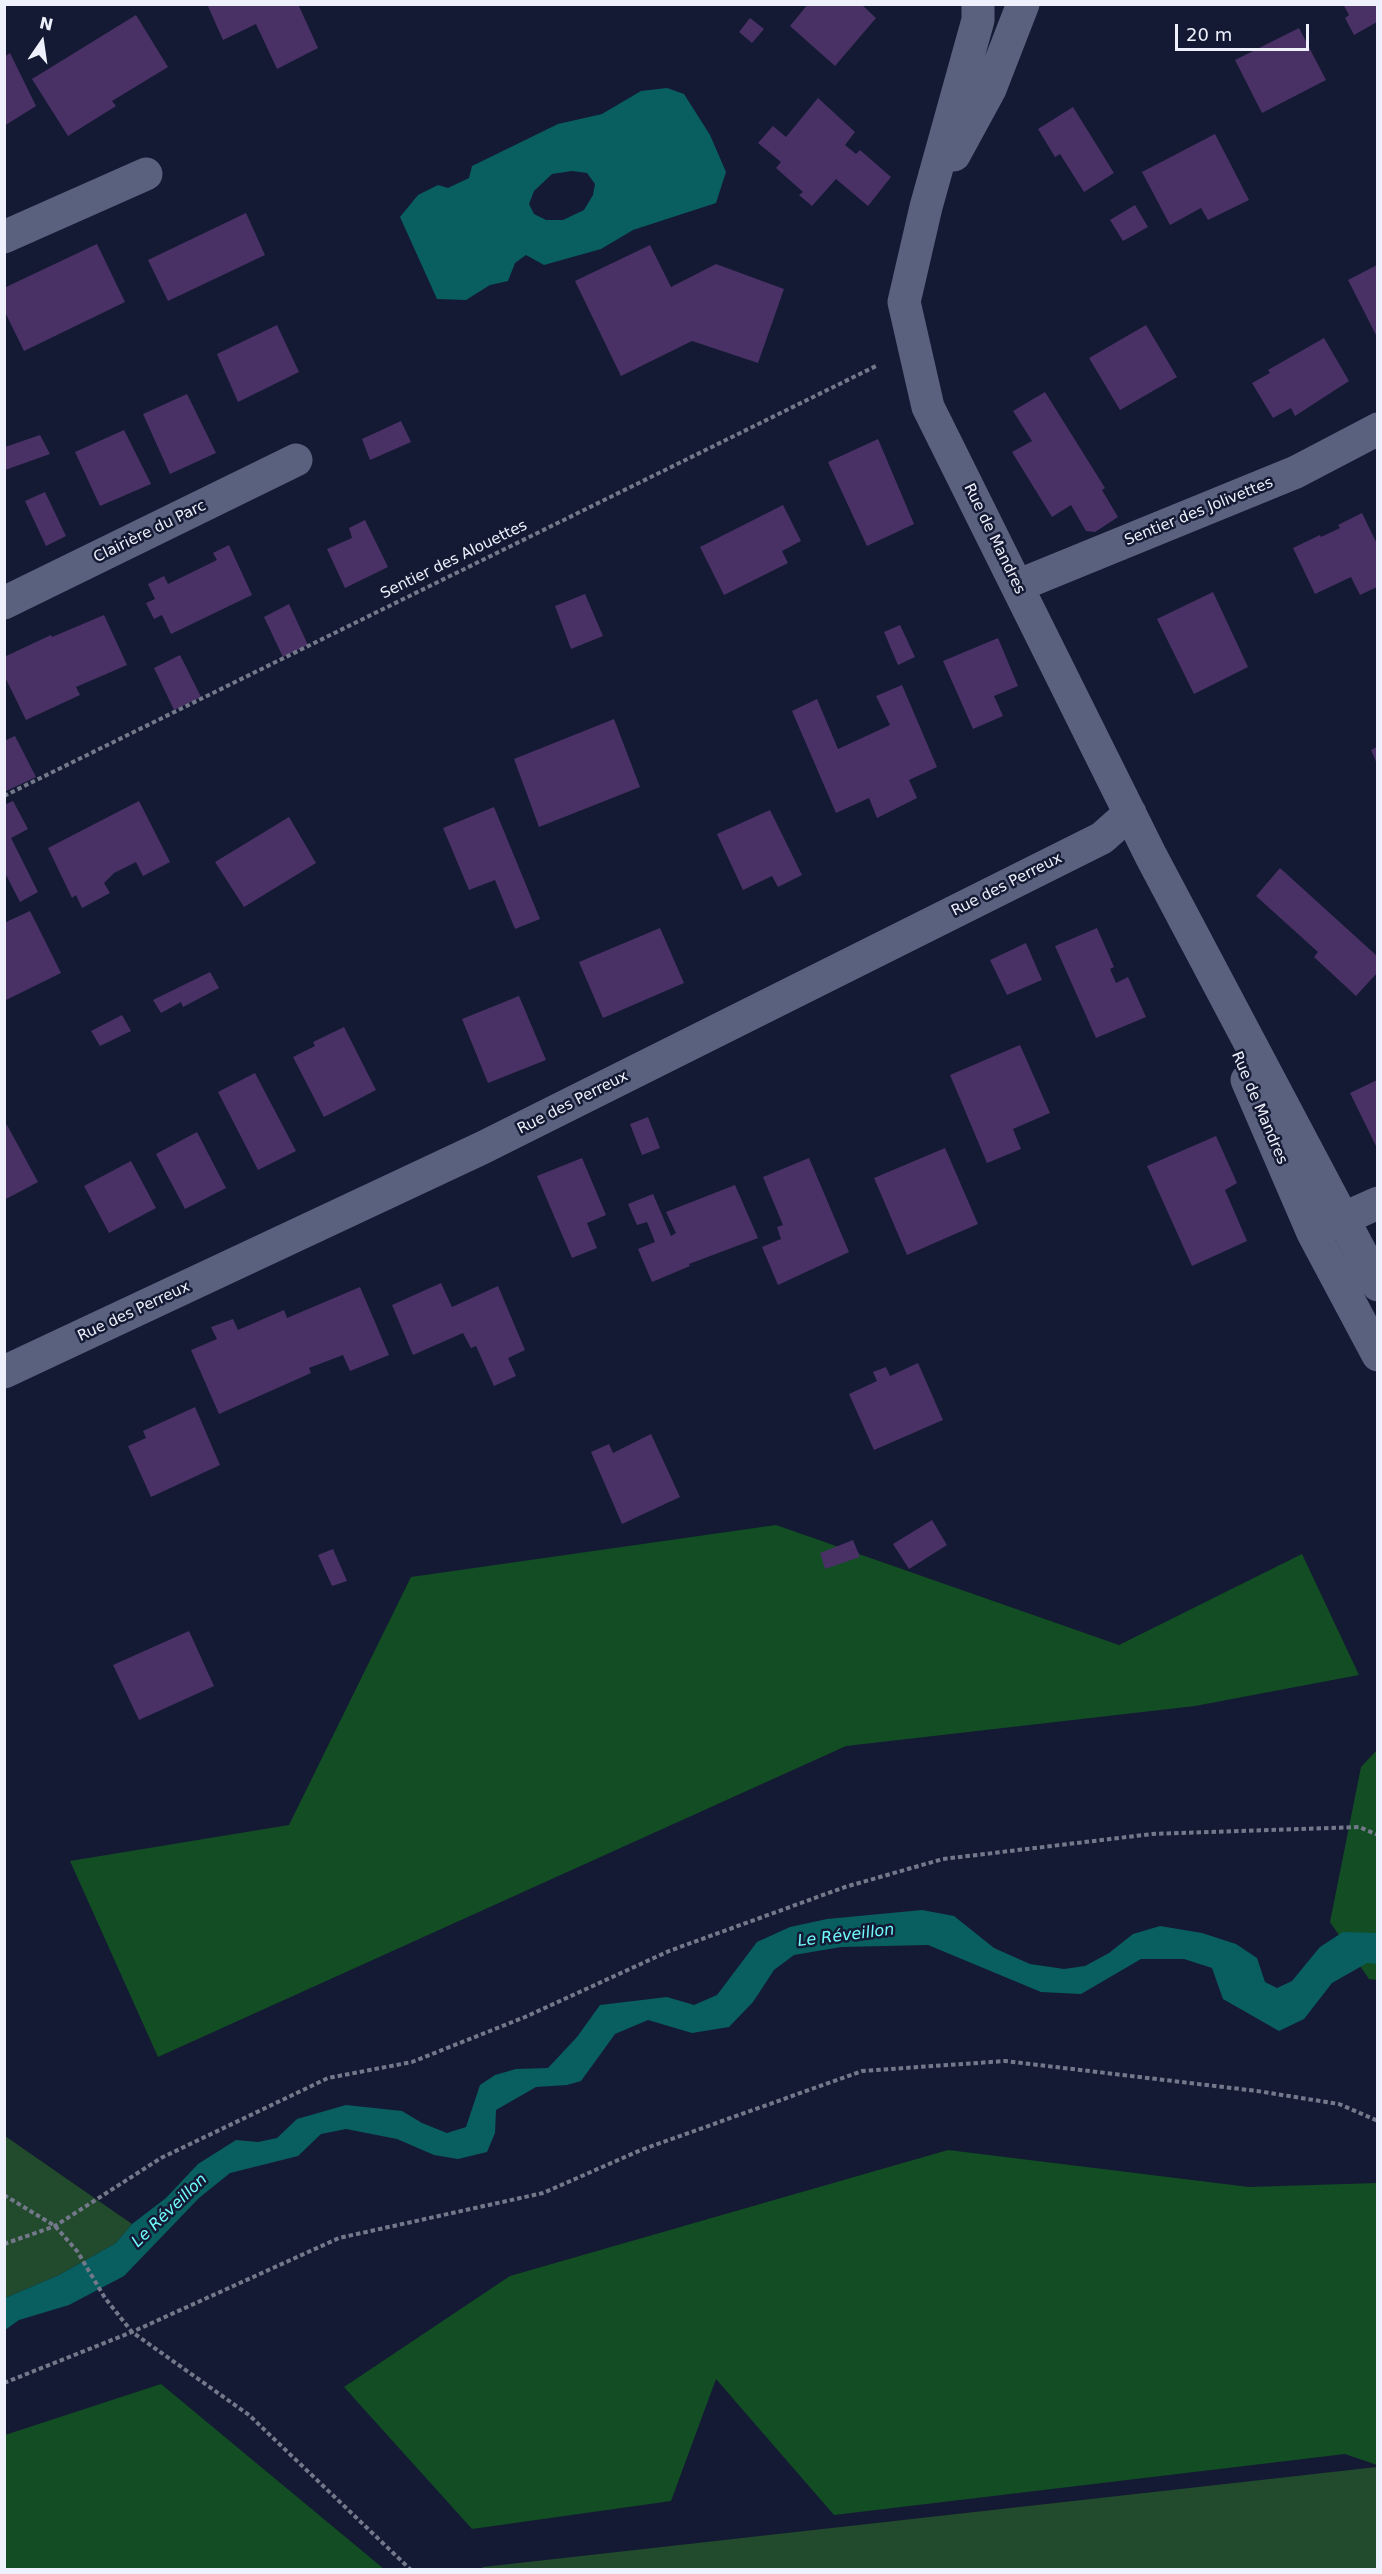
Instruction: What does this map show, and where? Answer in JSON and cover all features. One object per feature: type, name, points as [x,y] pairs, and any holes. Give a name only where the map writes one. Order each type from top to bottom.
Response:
[{"type":"street","name":"Rue de Mandres","points":[[978,4],[978,20],[926,207],[904,302],[928,407],[1151,856],[1377,1285]]},
{"type":"street","name":"Rue de Mandres","points":[[926,207],[990,88],[1023,4]]},
{"type":"street","points":[[4,237],[146,174]]},
{"type":"street","name":"Sentier des Jolivettes","points":[[1017,586],[1296,472],[1377,429]]},
{"type":"street","name":"Clairière du Parc","points":[[4,603],[296,460]]},
{"type":"street","name":"Rue des Perreux","points":[[4,1372],[492,1143],[1102,838],[1130,813]]},
{"type":"street","name":"Rue de Mandres","points":[[1151,856],[1313,1233],[1377,1355]]},
{"type":"street","points":[[1313,1233],[1377,1203]]},
{"type":"path","name":"Sentier des Alouettes","points":[[4,796],[914,347]]},
{"type":"path","points":[[4,2244],[55,2226],[161,2158],[328,2078],[411,2062],[525,2017],[669,1952],[845,1887],[943,1859],[1152,1834],[1359,1827],[1377,1835]]},
{"type":"path","points":[[4,2383],[132,2332],[339,2238],[543,2193],[641,2150],[862,2071],[1005,2061],[1257,2091],[1339,2104],[1377,2121]]},
{"type":"path","points":[[4,2195],[55,2226],[77,2252],[105,2298],[132,2332],[249,2415],[411,2570]]},
{"type":"shaded area","points":[[776,1525],[1119,1645],[1302,1554],[1359,1675],[1195,1706],[846,1746],[158,2057],[70,1861],[289,1825],[411,1577]]},
{"type":"shaded area","points":[[1377,1750],[1377,1980],[1369,1979],[1330,1922],[1361,1767]]},
{"type":"shaded area","points":[[5,2136],[132,2224],[116,2243],[59,2275],[5,2298]]},
{"type":"shaded area","points":[[948,2150],[1249,2187],[1377,2183],[1377,2465],[1345,2454],[834,2515],[716,2379],[671,2501],[472,2529],[344,2387],[510,2276]]},
{"type":"shaded area","points":[[161,2384],[384,2569],[5,2569],[5,2435]]},
{"type":"shaded area","points":[[1377,2467],[1377,2569],[480,2569],[483,2567]]},
{"type":"water","points":[[667,88],[684,94],[710,135],[726,172],[716,203],[633,230],[601,249],[544,265],[526,255],[515,263],[508,281],[490,285],[466,300],[437,299],[400,217],[418,195],[438,185],[448,188],[469,178],[472,166],[558,124],[602,114],[641,91]],"holes":[[[572,171],[587,173],[595,184],[593,195],[584,210],[563,220],[546,220],[534,214],[529,204],[534,191],[552,174]]]},
{"type":"water","name":"Le Réveillon","points":[[922,1910],[954,1916],[994,1948],[1030,1964],[1064,1969],[1085,1966],[1109,1953],[1133,1934],[1160,1926],[1202,1933],[1236,1944],[1257,1958],[1265,1982],[1277,1988],[1292,1981],[1320,1947],[1343,1932],[1377,1933],[1377,1964],[1367,1963],[1332,1983],[1304,2019],[1279,2031],[1223,1999],[1212,1968],[1184,1959],[1141,1959],[1081,1994],[1041,1992],[928,1945],[841,1947],[794,1955],[774,1970],[753,2002],[729,2027],[692,2033],[648,2020],[615,2034],[581,2081],[567,2085],[536,2087],[496,2110],[495,2133],[487,2152],[458,2159],[434,2155],[397,2139],[346,2129],[321,2134],[298,2156],[230,2173],[199,2198],[124,2276],[69,2305],[19,2320],[5,2330],[5,2298],[59,2275],[116,2243],[132,2224],[166,2198],[198,2164],[236,2140],[258,2142],[277,2138],[297,2119],[346,2105],[402,2111],[422,2123],[447,2133],[466,2127],[480,2085],[495,2075],[516,2069],[548,2068],[577,2037],[600,2005],[667,1997],[694,2005],[717,1995],[757,1942],[790,1927],[827,1919]]},
{"type":"building","points":[[207,4],[298,4],[318,48],[277,69],[256,24],[223,40]]},
{"type":"building","points":[[808,4],[861,4],[876,18],[835,66],[790,26]]},
{"type":"building","points":[[1343,4],[1377,4],[1377,22],[1354,35],[1345,18],[1349,15]]},
{"type":"building","points":[[136,15],[168,67],[112,101],[116,106],[68,136],[32,79]]},
{"type":"building","points":[[750,18],[764,29],[752,43],[739,32]]},
{"type":"building","points":[[1299,28],[1326,80],[1262,113],[1235,60]]},
{"type":"building","points":[[10,53],[36,106],[4,126],[4,57]]},
{"type":"building","points":[[818,98],[855,132],[845,145],[856,154],[860,150],[891,177],[868,206],[836,179],[812,206],[799,195],[803,192],[776,168],[781,162],[758,143],[773,126],[786,137]]},
{"type":"building","points":[[1073,107],[1114,173],[1084,192],[1060,154],[1055,157],[1038,129]]},
{"type":"building","points":[[1215,134],[1249,200],[1208,220],[1201,208],[1170,225],[1142,172]]},
{"type":"building","points":[[1135,205],[1148,227],[1123,241],[1110,220]]},
{"type":"building","points":[[246,213],[265,255],[168,301],[148,260]]},
{"type":"building","points":[[97,244],[125,302],[24,351],[4,310],[4,288]]},
{"type":"building","points":[[650,245],[671,287],[716,264],[784,289],[758,363],[692,341],[621,376],[575,281]]},
{"type":"building","points":[[1377,265],[1377,334],[1376,335],[1348,280]]},
{"type":"building","points":[[277,325],[299,372],[238,402],[217,354]]},
{"type":"building","points":[[1146,325],[1177,377],[1120,410],[1089,358]]},
{"type":"building","points":[[1324,338],[1349,381],[1295,416],[1291,408],[1273,418],[1252,383],[1270,373],[1268,370]]},
{"type":"building","points":[[1045,392],[1105,488],[1102,490],[1118,517],[1095,532],[1086,531],[1071,505],[1052,517],[1012,452],[1032,441],[1013,411]]},
{"type":"building","points":[[187,394],[216,453],[170,474],[143,414]]},
{"type":"building","points":[[401,421],[411,442],[370,460],[362,439]]},
{"type":"building","points":[[124,430],[151,484],[100,506],[75,452]]},
{"type":"building","points":[[40,435],[50,454],[5,470],[5,447]]},
{"type":"building","points":[[878,439],[914,524],[867,546],[828,462]]},
{"type":"building","points":[[45,492],[66,536],[46,546],[25,501]]},
{"type":"building","points":[[783,505],[801,541],[782,551],[788,563],[724,595],[700,547]]},
{"type":"building","points":[[1362,513],[1377,544],[1377,587],[1360,595],[1351,577],[1315,594],[1293,548],[1340,528],[1338,525]]},
{"type":"building","points":[[365,520],[388,567],[345,588],[327,549],[352,538],[349,528]]},
{"type":"building","points":[[229,545],[252,595],[171,634],[162,615],[154,619],[146,603],[155,599],[148,584],[164,576],[168,584],[217,560],[213,553]]},
{"type":"building","points":[[1213,592],[1248,667],[1194,694],[1157,619]]},
{"type":"building","points":[[585,594],[603,636],[571,649],[555,606]]},
{"type":"building","points":[[289,604],[308,645],[283,657],[264,617]]},
{"type":"building","points":[[104,615],[127,665],[76,687],[80,695],[26,720],[4,675],[4,657],[51,635],[52,637]]},
{"type":"building","points":[[900,625],[915,657],[898,665],[884,632]]},
{"type":"building","points":[[998,638],[1018,686],[994,696],[1003,716],[973,729],[943,661]]},
{"type":"building","points":[[180,655],[201,697],[174,710],[154,668]]},
{"type":"building","points":[[902,685],[937,767],[909,780],[917,798],[877,818],[869,798],[836,813],[792,711],[817,699],[838,749],[890,725],[876,696]]},
{"type":"building","points":[[614,719],[640,787],[539,827],[514,759]]},
{"type":"building","points":[[15,736],[36,777],[6,791],[4,741]]},
{"type":"building","points":[[1377,747],[1377,764],[1371,750]]},
{"type":"building","points":[[13,801],[28,829],[11,838],[38,892],[20,902],[4,871],[4,805]]},
{"type":"building","points":[[139,801],[170,862],[143,876],[136,862],[114,873],[104,883],[110,893],[82,908],[76,895],[72,898],[48,848]]},
{"type":"building","points":[[494,807],[540,919],[515,929],[495,880],[469,890],[443,828]]},
{"type":"building","points":[[770,810],[802,875],[778,887],[772,876],[743,890],[717,834]]},
{"type":"building","points":[[289,817],[316,863],[244,907],[215,862]]},
{"type":"building","points":[[1280,868],[1377,956],[1377,973],[1356,996],[1314,957],[1318,952],[1256,896]]},
{"type":"building","points":[[30,911],[61,973],[4,1001],[4,923]]},
{"type":"building","points":[[660,928],[684,983],[603,1018],[579,962]]},
{"type":"building","points":[[1097,928],[1114,967],[1110,969],[1116,983],[1128,977],[1146,1017],[1096,1038],[1055,946]]},
{"type":"building","points":[[1026,943],[1042,980],[1007,995],[990,960]]},
{"type":"building","points":[[210,972],[219,988],[183,1007],[181,1002],[161,1013],[153,1000]]},
{"type":"building","points":[[519,996],[546,1060],[488,1083],[462,1019]]},
{"type":"building","points":[[122,1015],[131,1031],[100,1046],[91,1031]]},
{"type":"building","points":[[344,1027],[376,1090],[324,1117],[293,1057],[315,1046],[313,1042]]},
{"type":"building","points":[[1020,1045],[1050,1113],[1013,1129],[1021,1149],[987,1163],[950,1075]]},
{"type":"building","points":[[255,1073],[296,1151],[258,1170],[218,1092]]},
{"type":"building","points":[[1377,1080],[1377,1145],[1376,1146],[1350,1093]]},
{"type":"building","points":[[648,1117],[660,1148],[642,1155],[630,1124]]},
{"type":"building","points":[[7,1125],[38,1182],[4,1200],[4,1126]]},
{"type":"building","points":[[197,1132],[226,1188],[185,1209],[156,1154]]},
{"type":"building","points":[[1216,1136],[1237,1183],[1225,1190],[1247,1241],[1192,1266],[1147,1166]]},
{"type":"building","points":[[945,1148],[978,1224],[907,1255],[874,1178]]},
{"type":"building","points":[[582,1158],[606,1215],[587,1223],[597,1248],[572,1258],[537,1176]]},
{"type":"building","points":[[809,1158],[849,1252],[778,1285],[762,1247],[781,1239],[777,1227],[783,1225],[763,1177]]},
{"type":"building","points":[[131,1161],[156,1208],[109,1233],[84,1186]]},
{"type":"building","points":[[735,1185],[758,1238],[689,1264],[690,1266],[652,1282],[638,1249],[655,1242],[647,1222],[637,1225],[628,1204],[653,1194],[671,1236],[676,1233],[666,1212]]},
{"type":"building","points":[[441,1283],[452,1307],[498,1286],[525,1350],[508,1358],[516,1376],[494,1386],[476,1346],[471,1348],[463,1333],[413,1355],[392,1305]]},
{"type":"building","points":[[360,1287],[389,1355],[350,1371],[343,1355],[309,1368],[311,1373],[219,1414],[191,1350],[217,1339],[211,1327],[233,1319],[238,1330],[284,1310],[287,1318]]},
{"type":"building","points":[[918,1363],[943,1420],[874,1450],[849,1394],[877,1381],[873,1372],[886,1367],[890,1376]]},
{"type":"building","points":[[195,1407],[220,1465],[151,1497],[128,1446],[146,1438],[143,1431]]},
{"type":"building","points":[[651,1434],[680,1497],[622,1524],[591,1452],[609,1444],[613,1453]]},
{"type":"building","points":[[932,1520],[947,1545],[909,1569],[893,1544]]},
{"type":"building","points":[[853,1540],[860,1557],[825,1569],[820,1553]]},
{"type":"building","points":[[333,1549],[347,1581],[332,1586],[318,1555]]},
{"type":"building","points":[[189,1631],[214,1686],[139,1720],[113,1665]]}]
